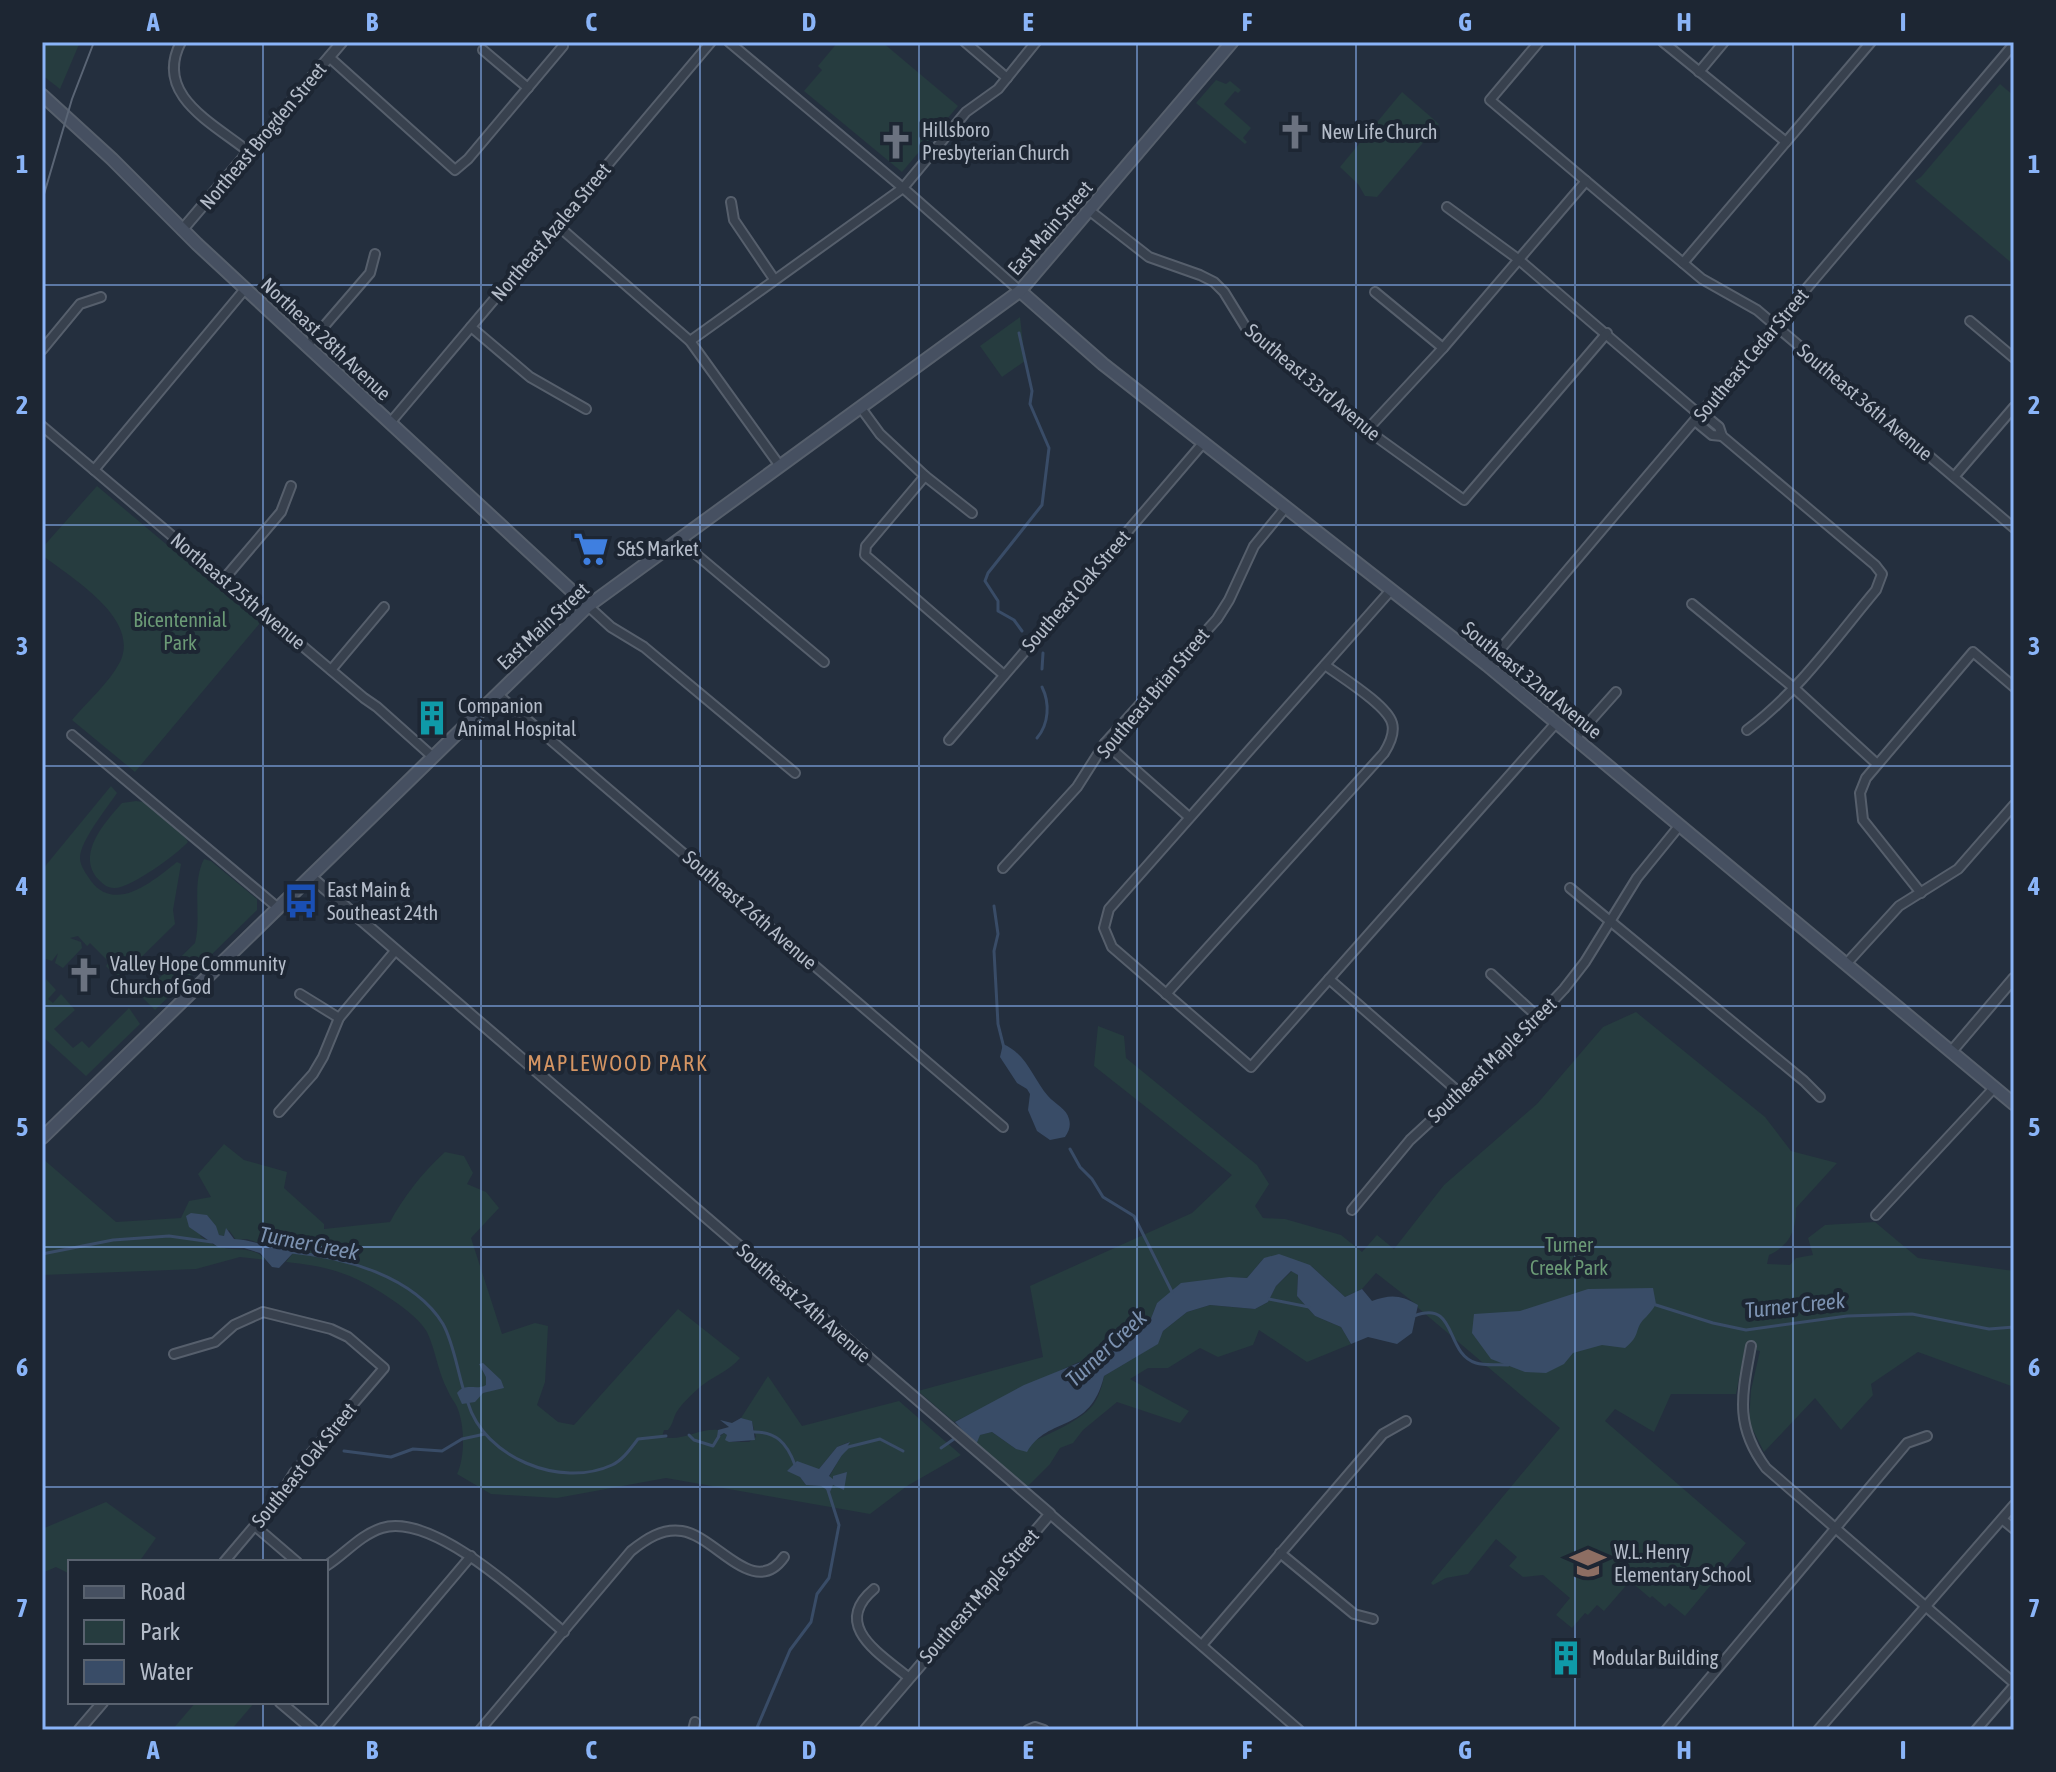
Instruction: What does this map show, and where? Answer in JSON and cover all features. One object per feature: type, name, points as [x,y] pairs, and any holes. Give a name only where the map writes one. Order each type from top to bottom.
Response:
[{"type":"main road","name":"East Main Street","points":[[42,1138],[588,606],[1020,291],[1232,42]]},
{"type":"main road","name":"Northeast 28th Avenue","points":[[42,95],[245,289],[588,606]]},
{"type":"main road","name":"Southeast 32nd Avenue","points":[[1020,291],[1103,364],[1487,665],[2014,1104]]},
{"type":"street","points":[[181,42],[172,64],[178,90],[195,109],[249,152]]},
{"type":"street","name":"Northeast Brogden Street","points":[[182,230],[342,42]]},
{"type":"street","name":"Northeast Azalea Street","points":[[390,423],[711,42]]},
{"type":"street","points":[[729,42],[1020,291]]},
{"type":"street","points":[[965,42],[1007,78]]},
{"type":"street","points":[[690,341],[903,188],[966,112],[998,89],[1036,42]]},
{"type":"street","name":"Southeast 36th Avenue","points":[[1539,42],[1490,100],[1683,263],[1716,289],[1749,305],[1775,326],[2014,528]]},
{"type":"street","points":[[1663,42],[1786,142]]},
{"type":"street","points":[[1699,72],[1724,42]]},
{"type":"street","points":[[1683,263],[1871,42]]},
{"type":"street","name":"Southeast Cedar Street","points":[[1487,665],[2014,44]]},
{"type":"street","points":[[329,57],[455,170],[468,159],[563,46]]},
{"type":"street","points":[[483,50],[528,88]]},
{"type":"street","points":[[1367,430],[1443,348],[1586,181]]},
{"type":"street","points":[[731,202],[734,220],[774,279]]},
{"type":"street","points":[[1447,207],[1518,259],[1607,333],[1699,416],[1719,427],[1722,436],[1882,574],[1876,590],[1794,688],[1773,710],[1747,730]]},
{"type":"street","name":"Southeast 33rd Avenue","points":[[1090,211],[1149,257],[1214,282],[1224,292],[1248,331],[1367,430],[1464,500],[1607,333]]},
{"type":"street","points":[[557,225],[690,341],[780,466]]},
{"type":"street","points":[[307,346],[370,273],[375,254]]},
{"type":"street","points":[[94,470],[245,289]]},
{"type":"street","points":[[1375,292],[1443,348]]},
{"type":"street","points":[[42,350],[80,304],[101,297]]},
{"type":"street","points":[[1970,321],[2014,358]]},
{"type":"street","points":[[471,327],[530,377],[586,409]]},
{"type":"street","points":[[1954,477],[2014,407]]},
{"type":"street","points":[[861,408],[880,434],[925,476],[972,513]]},
{"type":"street","name":"Northeast 25th Avenue","points":[[42,426],[433,757]]},
{"type":"street","name":"Southeast Oak Street","points":[[949,740],[1204,442]]},
{"type":"street","points":[[925,476],[866,546],[865,555],[1004,675]]},
{"type":"street","points":[[224,579],[281,512],[291,486]]},
{"type":"street","name":"Southeast Brian Street","points":[[1003,868],[1077,787],[1105,743],[1217,619],[1254,546],[1286,507]]},
{"type":"street","points":[[682,538],[691,550],[824,662]]},
{"type":"street","points":[[1391,590],[1109,909],[1104,928],[1112,947],[1251,1067],[1556,723]]},
{"type":"street","points":[[1692,604],[1794,688],[1877,764]]},
{"type":"street","points":[[588,606],[621,634],[644,647],[795,773]]},
{"type":"street","points":[[331,670],[384,607]]},
{"type":"street","points":[[1921,893],[1863,820],[1860,793],[1866,778],[1973,652],[2014,687]]},
{"type":"street","points":[[1166,994],[1384,753],[1391,739],[1392,723],[1383,709],[1325,665]]},
{"type":"street","points":[[1575,738],[1616,692]]},
{"type":"street","name":"Southeast 26th Avenue","points":[[497,694],[1003,1127]]},
{"type":"street","points":[[72,735],[277,907]]},
{"type":"street","points":[[1105,743],[1189,817]]},
{"type":"street","points":[[1847,963],[1892,911],[1958,869],[2014,805]]},
{"type":"street","name":"Southeast Maple Street","points":[[1352,1210],[1410,1140],[1461,1094],[1564,989],[1637,878],[1680,825]]},
{"type":"street","name":"Southeast 24th Avenue","points":[[310,876],[1299,1730]]},
{"type":"street","points":[[1570,888],[1820,1097]]},
{"type":"street","points":[[279,1112],[313,1074],[339,1018],[395,951]]},
{"type":"street","points":[[1491,974],[1538,1017]]},
{"type":"street","points":[[1951,1052],[2014,978]]},
{"type":"street","points":[[1329,979],[1461,1094]]},
{"type":"street","points":[[300,994],[339,1018]]},
{"type":"street","points":[[1876,1215],[1994,1088]]},
{"type":"street","name":"Southeast Oak Street","points":[[174,1354],[215,1342],[234,1325],[263,1312],[331,1329],[348,1337],[384,1368],[294,1473],[279,1497],[226,1560]]},
{"type":"street","points":[[1751,1346],[1741,1404],[1746,1434],[1766,1468],[2014,1684],[1976,1730]]},
{"type":"street","points":[[1202,1645],[1383,1434],[1406,1421]]},
{"type":"street","points":[[1666,1730],[1907,1443],[1927,1436]]},
{"type":"street","points":[[1818,1730],[2014,1505]]},
{"type":"street","name":"Southeast Maple Street","points":[[865,1730],[1050,1514]]},
{"type":"street","points":[[2002,1519],[2014,1529]]},
{"type":"street","points":[[255,1526],[295,1560]]},
{"type":"street","points":[[328,1564],[365,1536],[384,1528],[402,1526],[450,1544],[471,1556],[564,1632]]},
{"type":"street","points":[[480,1730],[631,1551],[659,1533],[680,1531],[697,1535],[740,1567],[758,1572],[768,1571],[784,1557]]},
{"type":"street","points":[[1280,1553],[1354,1614],[1373,1619]]},
{"type":"street","points":[[324,1730],[471,1556]]},
{"type":"street","name":"Southeast Maple Street","points":[[874,1589],[864,1600],[857,1628],[864,1640],[909,1678]]},
{"type":"street","points":[[79,1730],[101,1704]]},
{"type":"street","points":[[282,1704],[313,1730]]},
{"type":"street","points":[[1028,1730],[1035,1727],[1044,1730]]},
{"type":"green space","points":[[42,42],[80,42],[60,89],[42,75]]},
{"type":"green space","name":"Hillsboro Presbyterian Church","points":[[838,42],[882,42],[958,106],[902,172],[804,91],[822,70],[818,66]]},
{"type":"green space","points":[[1216,80],[1226,84],[1230,81],[1241,90],[1238,93],[1235,91],[1224,104],[1251,128],[1243,138],[1247,142],[1245,144],[1196,103]]},
{"type":"green space","points":[[2000,84],[2014,96],[2014,265],[1915,181]]},
{"type":"green space","points":[[1402,92],[1439,124],[1377,197],[1365,196],[1358,184],[1340,167]]},
{"type":"green space","points":[[1020,317],[1025,361],[1002,377],[980,346]]},
{"type":"green space","name":"Bicentennial Park","points":[[97,486],[260,623],[135,772],[72,720],[120,662],[124,646],[121,630],[100,601],[42,555],[42,548]]},
{"type":"green space","points":[[111,786],[117,793],[84,843],[80,858],[82,867],[101,890],[123,894],[146,885],[177,862],[181,864],[173,910],[175,924],[121,977],[106,966],[109,962],[90,943],[87,946],[78,936],[70,938],[81,942],[82,948],[63,968],[55,963],[58,953],[52,961],[46,959],[42,970],[42,870]]},
{"type":"green space","points":[[144,802],[188,842],[142,877],[121,887],[109,887],[98,879],[92,869],[91,849],[101,829],[122,803]]},
{"type":"green space","points":[[204,859],[211,861],[257,899],[257,910],[155,1010],[141,996],[195,943],[198,879]]},
{"type":"green space","points":[[46,979],[56,990],[48,999],[53,1003],[61,994],[75,1010],[54,1029],[73,1048],[82,1041],[89,1048],[129,1008],[140,1024],[86,1076],[42,1036],[42,993]]},
{"type":"green space","name":"Turner Creek Park","points":[[1636,1012],[1765,1117],[1791,1151],[1837,1163],[1796,1208],[1790,1236],[1782,1247],[1769,1255],[1767,1264],[1790,1265],[1796,1258],[1813,1255],[1808,1238],[1825,1225],[1875,1222],[1918,1258],[2014,1271],[2014,1387],[1918,1352],[1871,1384],[1873,1395],[1841,1430],[1815,1398],[1764,1452],[1749,1422],[1751,1390],[1760,1351],[1745,1347],[1736,1394],[1671,1394],[1654,1432],[1615,1409],[1605,1421],[1746,1543],[1685,1616],[1669,1603],[1665,1607],[1652,1596],[1650,1598],[1630,1581],[1604,1611],[1597,1605],[1572,1628],[1556,1615],[1570,1598],[1543,1575],[1523,1577],[1509,1566],[1517,1557],[1496,1539],[1468,1574],[1446,1578],[1433,1585],[1431,1583],[1560,1428],[1376,1273],[1362,1289],[1345,1297],[1310,1265],[1264,1258],[1247,1278],[1212,1282],[1157,1303],[1150,1321],[1118,1347],[1074,1364],[954,1422],[918,1391],[1043,1357],[1030,1286],[1192,1213],[1232,1175],[1094,1066],[1098,1026],[1124,1036],[1126,1058],[1257,1165],[1269,1184],[1255,1206],[1263,1218],[1285,1219],[1341,1235],[1362,1252],[1377,1235],[1394,1249],[1444,1185],[1537,1104],[1603,1027]]},
{"type":"green space","points":[[224,1144],[244,1160],[287,1172],[284,1188],[324,1224],[324,1229],[390,1222],[414,1185],[445,1152],[464,1156],[473,1173],[467,1184],[486,1192],[499,1208],[471,1238],[502,1334],[535,1323],[548,1326],[545,1382],[537,1405],[558,1422],[574,1425],[678,1309],[740,1358],[689,1397],[662,1437],[677,1438],[718,1430],[718,1438],[724,1433],[729,1442],[749,1442],[756,1437],[752,1422],[741,1418],[768,1376],[802,1426],[899,1401],[961,1455],[907,1486],[870,1514],[666,1478],[557,1498],[491,1494],[457,1474],[463,1450],[460,1415],[421,1324],[393,1300],[352,1277],[319,1267],[286,1262],[293,1253],[291,1247],[273,1248],[247,1239],[236,1240],[229,1230],[224,1236],[219,1235],[216,1229],[200,1236],[223,1248],[255,1252],[266,1260],[240,1257],[196,1269],[42,1275],[42,1158],[116,1222],[181,1218],[189,1201],[211,1197],[198,1174]],"holes":[[[849,1442],[829,1477],[834,1480],[830,1491],[821,1486],[806,1485],[800,1477],[819,1469],[837,1447]]]},
{"type":"green space","points":[[1292,1271],[1298,1275],[1297,1296],[1315,1316],[1341,1327],[1351,1344],[1307,1362],[1259,1330],[1253,1345],[1218,1357],[1200,1348],[1168,1368],[1148,1368],[1130,1379],[1189,1411],[1180,1423],[1117,1402],[1083,1430],[1073,1443],[1060,1448],[1050,1464],[1027,1487],[976,1445],[979,1435],[992,1432],[1016,1449],[1068,1424],[1093,1405],[1104,1376],[1157,1344],[1163,1331],[1187,1312],[1210,1305],[1255,1309],[1268,1302],[1276,1286]]},
{"type":"green space","points":[[106,1502],[156,1538],[140,1560],[68,1560],[68,1573],[56,1567],[42,1573],[42,1529]]},
{"type":"green space","points":[[194,1704],[253,1704],[231,1730],[172,1730]]},
{"type":"water","points":[[1003,1044],[1018,1054],[1048,1096],[1068,1115],[1070,1124],[1065,1137],[1050,1140],[1037,1131],[1028,1110],[1030,1094],[1017,1083],[1000,1057]]},
{"type":"water","points":[[191,1213],[207,1215],[219,1235],[224,1236],[226,1228],[234,1239],[291,1247],[293,1253],[279,1268],[272,1267],[260,1253],[244,1248],[218,1247],[189,1227],[186,1216]]},
{"type":"water","points":[[1279,1254],[1310,1265],[1345,1297],[1362,1289],[1372,1301],[1396,1297],[1418,1305],[1412,1333],[1397,1344],[1368,1337],[1351,1344],[1341,1327],[1315,1316],[1297,1296],[1298,1275],[1291,1271],[1276,1286],[1268,1302],[1255,1309],[1210,1305],[1187,1312],[1163,1331],[1158,1344],[1104,1376],[1098,1394],[1079,1416],[1046,1433],[1027,1452],[1016,1449],[992,1432],[980,1435],[976,1445],[955,1422],[1024,1385],[1118,1347],[1150,1321],[1157,1303],[1181,1283],[1247,1278],[1264,1258]]},
{"type":"water","points":[[1653,1288],[1656,1304],[1625,1348],[1602,1345],[1573,1353],[1564,1364],[1546,1373],[1525,1372],[1491,1359],[1472,1333],[1474,1314],[1520,1311],[1588,1289]]},
{"type":"water","points":[[483,1363],[501,1380],[504,1388],[483,1393],[475,1402],[462,1404],[457,1393],[460,1390],[486,1385],[486,1377],[479,1364]]},
{"type":"water","points":[[741,1418],[752,1421],[755,1440],[729,1442],[725,1440],[727,1435],[724,1433],[717,1437],[718,1430],[729,1427],[720,1420],[732,1423]]},
{"type":"water","points":[[850,1442],[829,1476],[833,1479],[833,1476],[847,1472],[844,1490],[833,1485],[830,1492],[821,1486],[806,1485],[800,1477],[787,1471],[797,1461],[819,1469],[837,1447]]},
{"type":"waterway","points":[[1019,333],[1032,391],[1030,404],[1049,448],[1042,505],[985,581],[998,601],[998,611],[1014,620],[1022,631]]},
{"type":"waterway","points":[[1042,669],[1043,653]]},
{"type":"waterway","points":[[1037,738],[1047,713],[1042,687]]},
{"type":"waterway","points":[[994,906],[998,934],[994,951],[998,1024],[1004,1048]]},
{"type":"waterway","points":[[1070,1149],[1103,1197],[1134,1216],[1172,1292]]},
{"type":"waterway","name":"Turner Creek","points":[[42,1254],[113,1240],[169,1236],[212,1242]]},
{"type":"waterway","name":"Turner Creek","points":[[291,1252],[354,1264],[396,1281],[414,1293],[443,1324],[463,1388]]},
{"type":"waterway","name":"Turner Creek","points":[[1269,1299],[1309,1307]]},
{"type":"waterway","name":"Turner Creek","points":[[1656,1305],[1746,1330],[1847,1316],[1912,1314],[1989,1329],[2014,1327]]},
{"type":"waterway","name":"Turner Creek","points":[[1414,1316],[1428,1313],[1438,1315],[1445,1321],[1459,1349],[1476,1363],[1508,1365]]},
{"type":"waterway","name":"Turner Creek","points":[[468,1403],[490,1439],[507,1453],[548,1470],[570,1473],[592,1471],[616,1463],[638,1439],[666,1436]]},
{"type":"waterway","name":"Turner Creek","points":[[941,1448],[967,1430]]},
{"type":"waterway","name":"Turner Creek","points":[[752,1432],[768,1434],[780,1440],[795,1465]]},
{"type":"waterway","points":[[344,1451],[391,1457],[413,1449],[442,1451],[462,1439],[485,1434]]},
{"type":"waterway","name":"Turner Creek","points":[[689,1435],[694,1440],[713,1446],[719,1436]]},
{"type":"waterway","name":"Turner Creek","points":[[841,1454],[848,1447],[880,1439],[903,1451]]},
{"type":"waterway","points":[[756,1730],[790,1650],[811,1622],[817,1594],[829,1578],[839,1525],[827,1487]]},
{"type":"tram line","points":[[42,201],[72,99],[94,42]]},
{"type":"place","name":"New Life Church","points":[[1295,132]]},
{"type":"place","name":"Hillsboro Presbyterian Church","points":[[896,142]]},
{"type":"place","name":"S&S Market","points":[[591,549]]},
{"type":"place","name":"Companion Animal Hospital","points":[[432,718]]},
{"type":"place","name":"East Main & Southeast 24th","points":[[301,901]]},
{"type":"place","name":"Valley Hope Community Church of God","points":[[84,975]]},
{"type":"place","name":"W.L. Henry Elementary School","points":[[1588,1563]]},
{"type":"place","name":"Modular Building","points":[[1566,1658]]},
{"type":"district","name":"MAPLEWOOD PARK","points":[[618,1063]]}]
